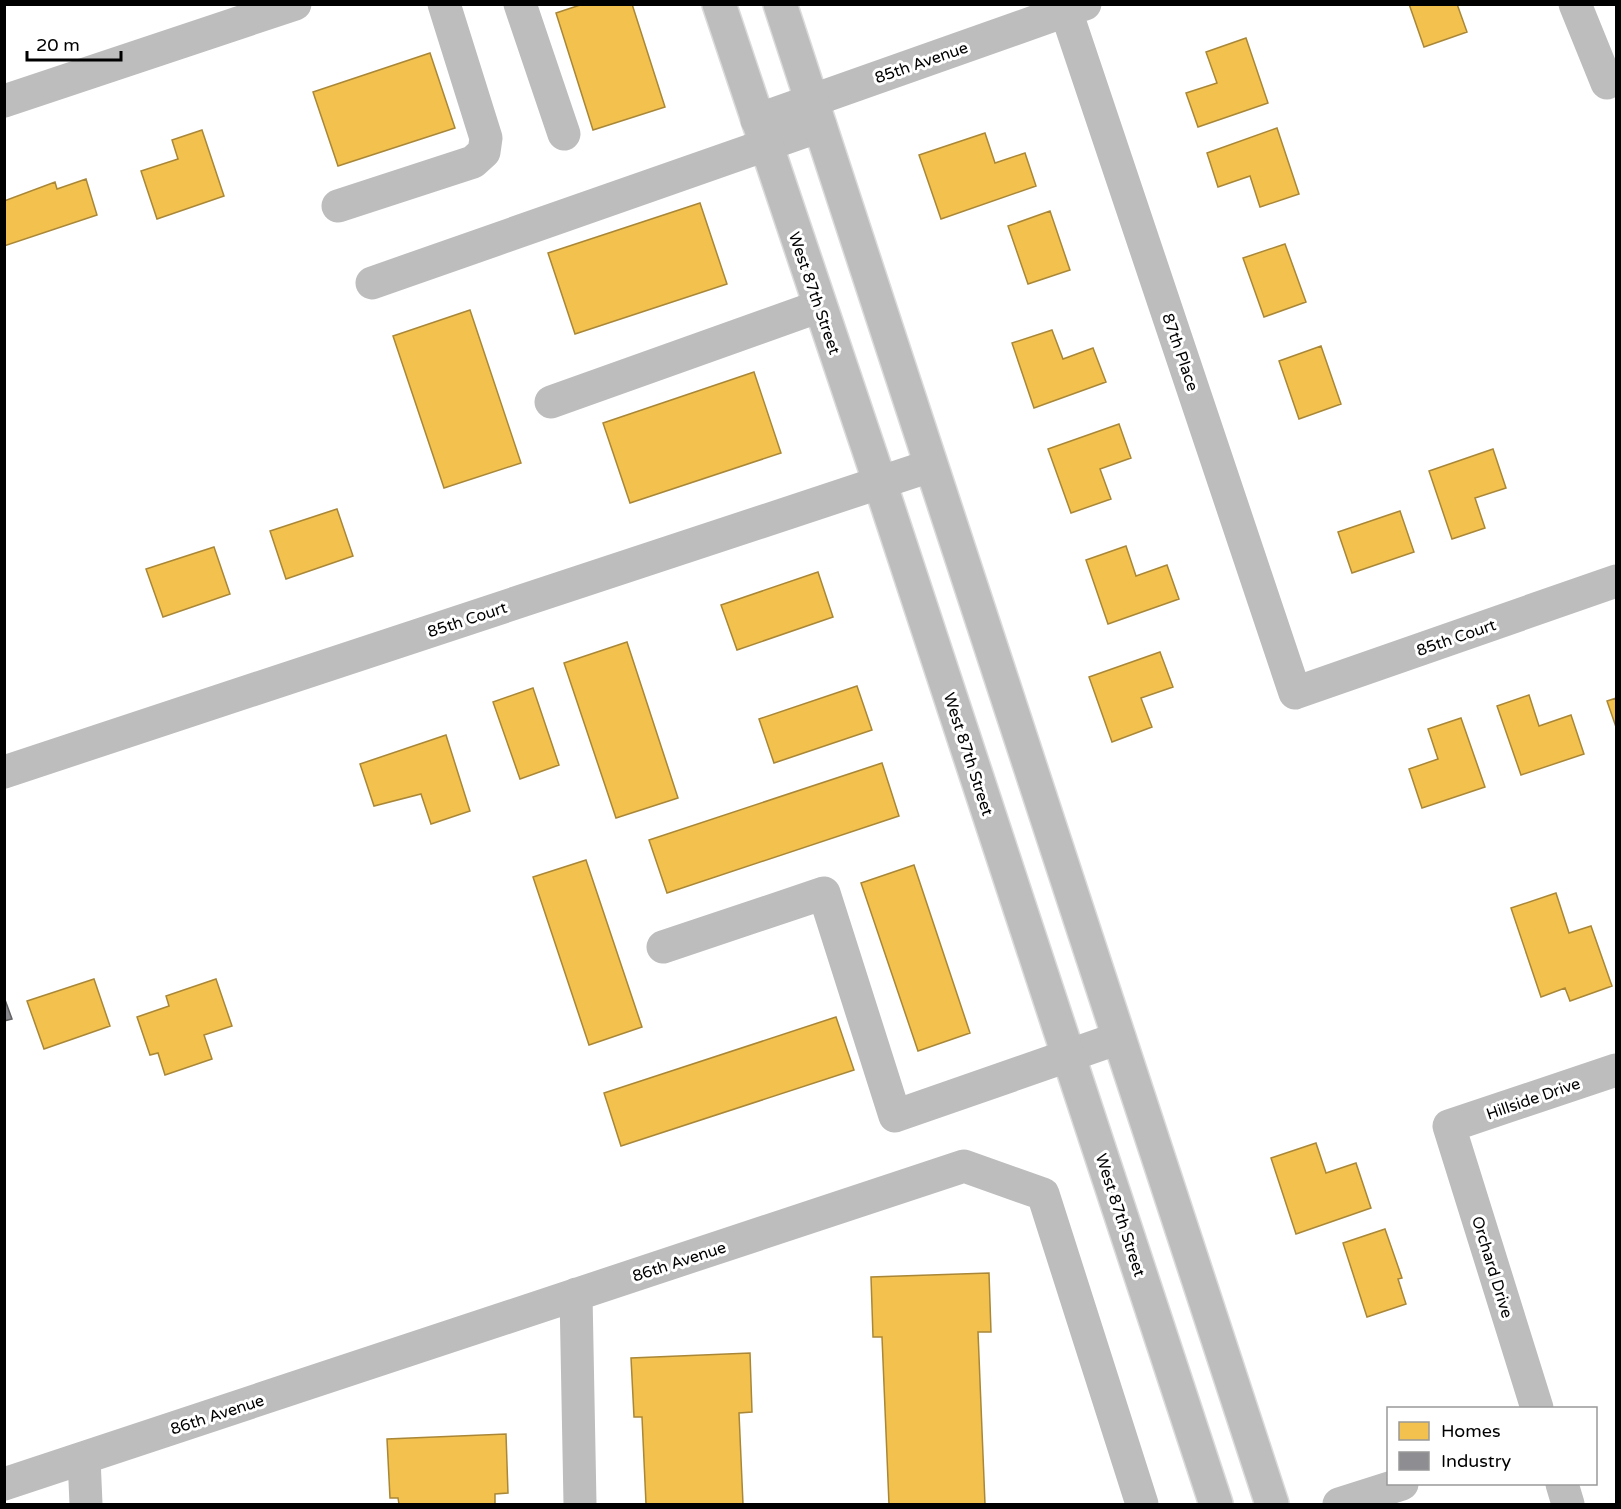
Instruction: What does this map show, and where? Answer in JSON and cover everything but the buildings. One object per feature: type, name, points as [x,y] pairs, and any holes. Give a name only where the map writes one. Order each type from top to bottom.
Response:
[{"type":"street","points":[[4,102],[295,4]]},
{"type":"street","points":[[338,206],[472,162],[484,152],[486,138],[444,4]]},
{"type":"street","points":[[520,4],[564,134]]},
{"type":"street","name":"West 87th Street","points":[[718,4],[880,483],[1216,1504]]},
{"type":"street","points":[[780,4],[1272,1504]]},
{"type":"street","points":[[1575,4],[1607,83]]},
{"type":"street","name":"85th Avenue","points":[[372,283],[761,132],[816,113],[1075,8]]},
{"type":"street","name":"87th Place","points":[[1075,8],[1295,693]]},
{"type":"street","points":[[551,402],[820,306]]},
{"type":"street","name":"85th Court","points":[[4,772],[930,466]]},
{"type":"street","name":"85th Court","points":[[1295,693],[1617,580]]},
{"type":"street","points":[[663,947],[824,893],[896,1116],[1119,1038]]},
{"type":"street","name":"Hillside Drive","points":[[1449,1126],[1617,1070]]},
{"type":"street","name":"Orchard Drive","points":[[1449,1126],[1537,1407]]},
{"type":"street","name":"86th Avenue","points":[[4,1484],[964,1166],[1043,1194],[1143,1504]]},
{"type":"street","points":[[576,1294],[580,1504]]},
{"type":"street","points":[[84,1458],[86,1504]]},
{"type":"street","points":[[1339,1504],[1399,1485]]},
{"type":"street","points":[[1562,1485],[1568,1504]]}]
